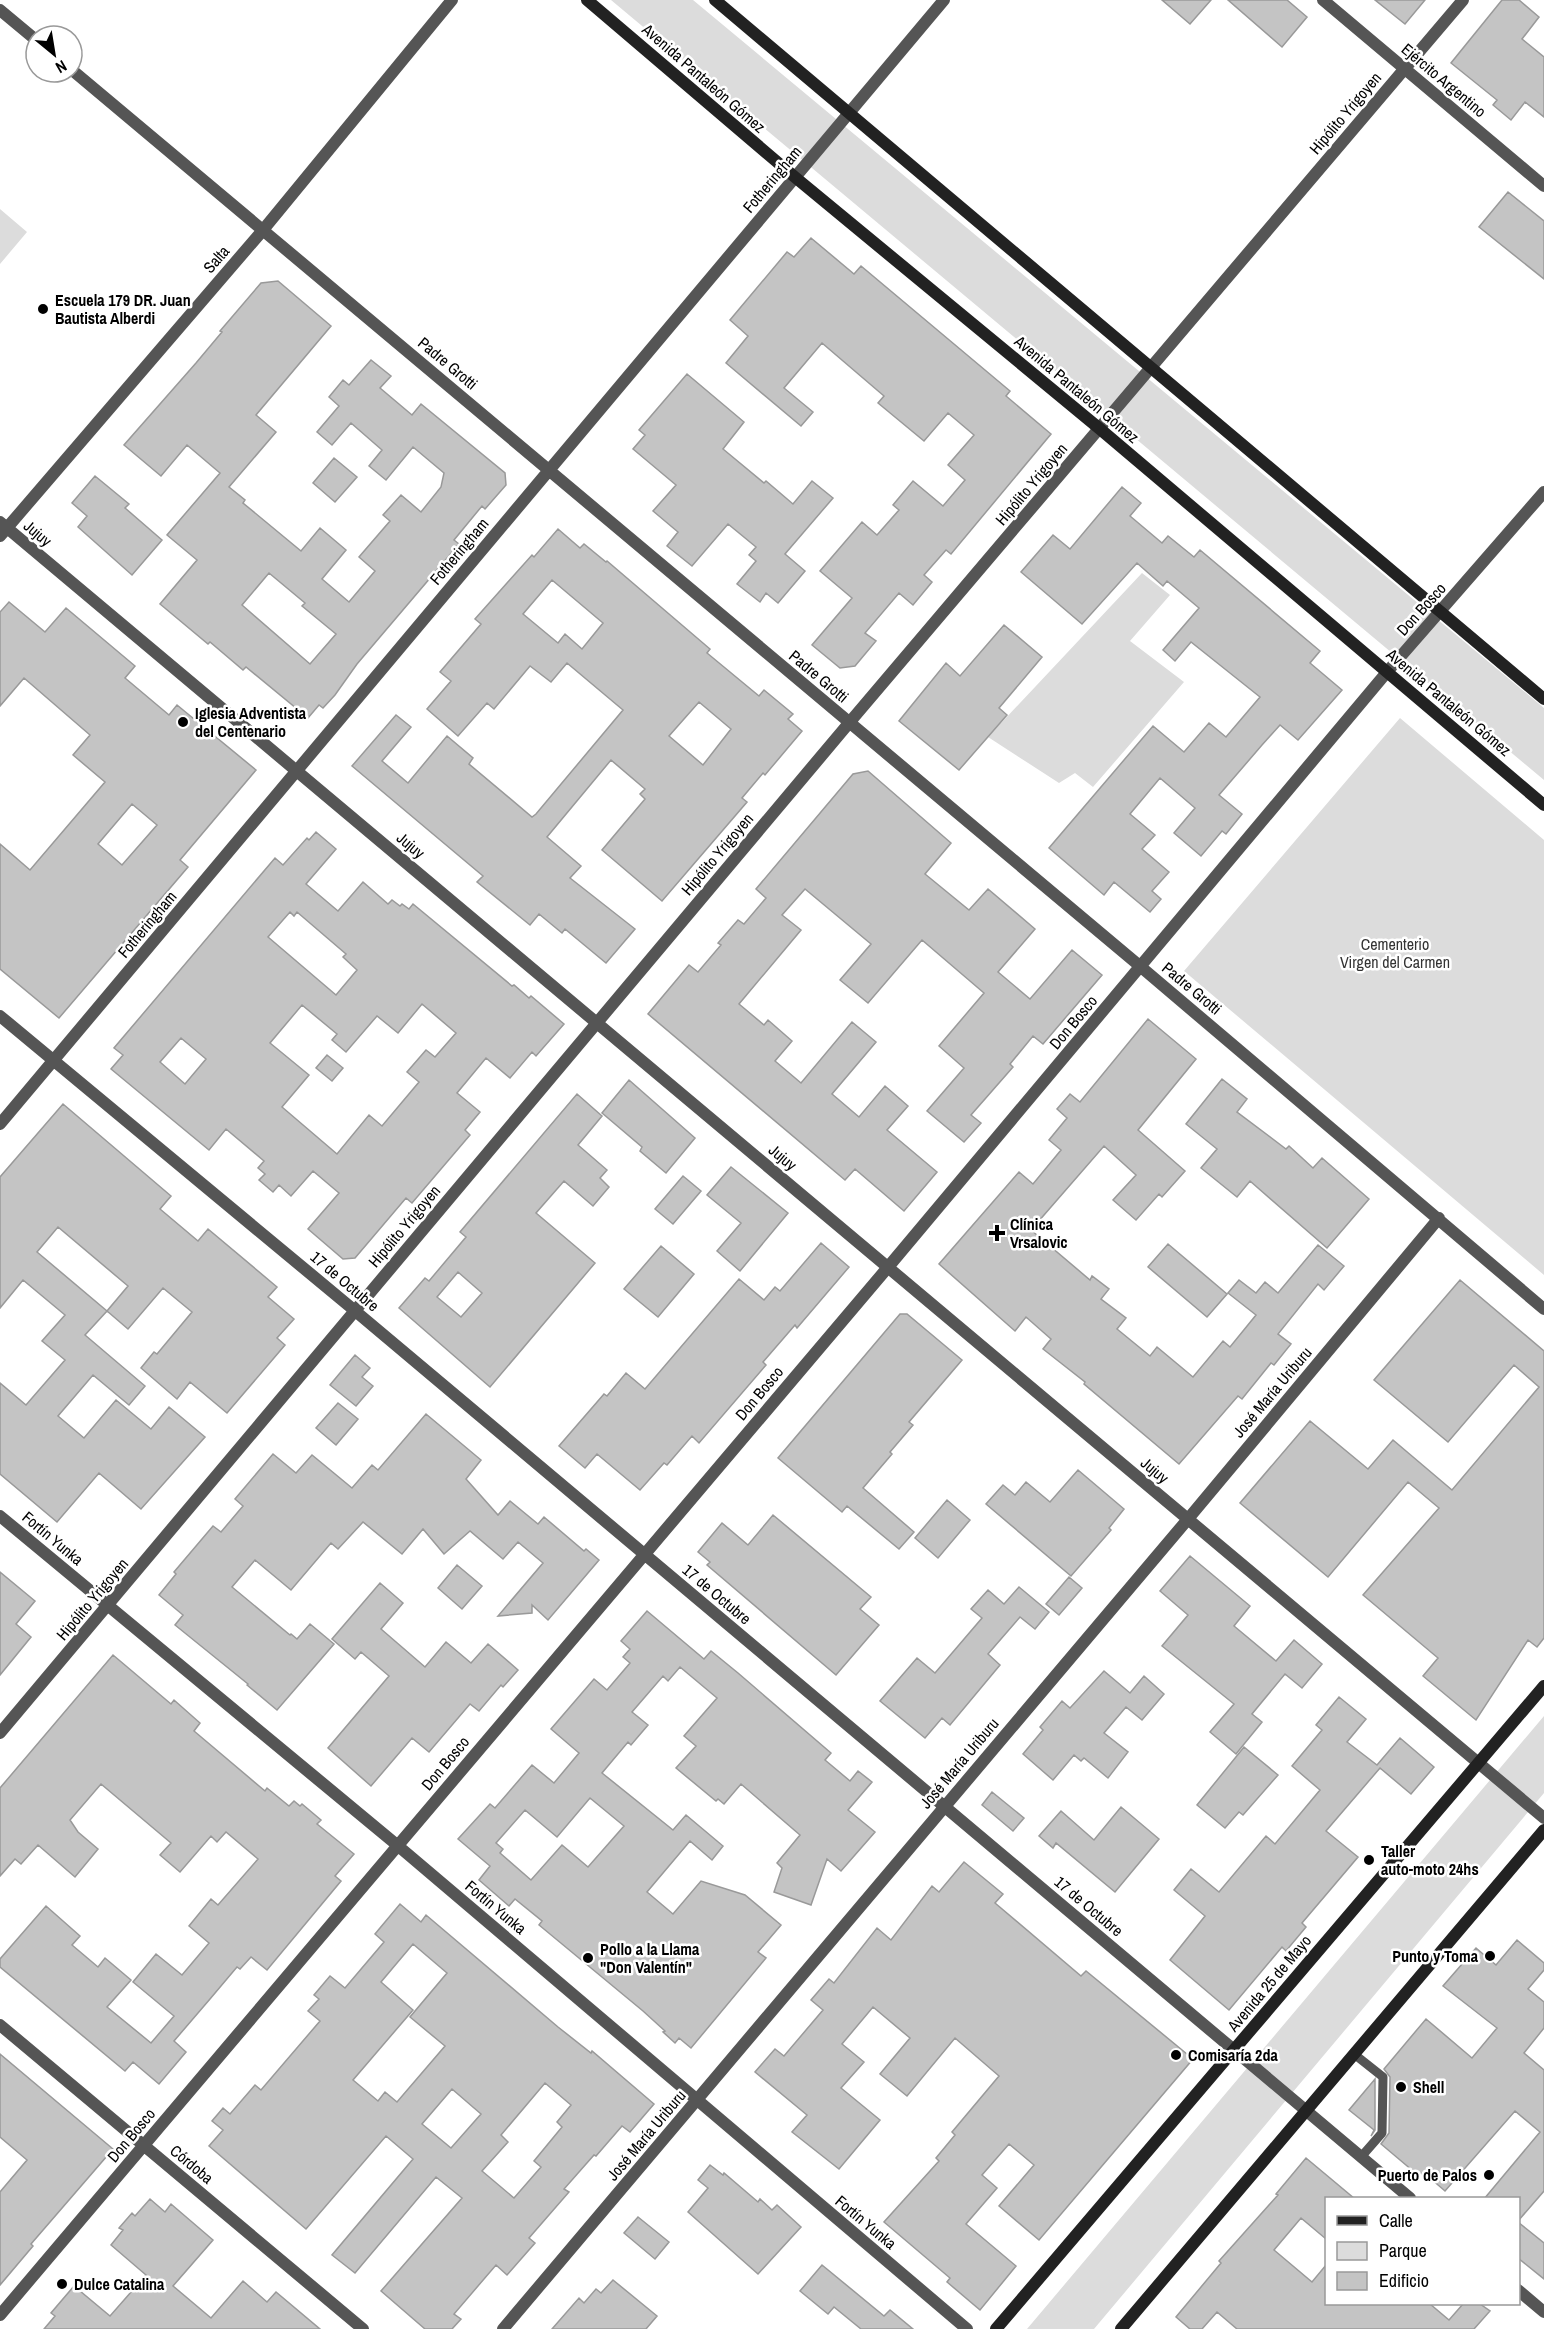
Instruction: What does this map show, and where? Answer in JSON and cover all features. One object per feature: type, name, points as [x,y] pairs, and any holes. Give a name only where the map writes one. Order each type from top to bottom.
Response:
[{"type":"main road","name":"Avenida Pantaleón Gómez","points":[[587,0],[796,178],[1100,429],[1544,805]]},
{"type":"main road","points":[[715,0],[1544,699]]},
{"type":"main road","name":"Avenida 25 de Mayo","points":[[996,2329],[1544,1686]]},
{"type":"main road","points":[[1121,2329],[1544,1830]]},
{"type":"street","name":"Salta","points":[[2,528],[263,230],[452,0]]},
{"type":"street","name":"Fotheringham","points":[[0,1124],[944,0]]},
{"type":"street","name":"Ejército Argentino","points":[[1323,0],[1544,186]]},
{"type":"street","name":"Hipólito Yrigoyen","points":[[0,1733],[849,723],[1463,0]]},
{"type":"street","points":[[0,10],[24,30]]},
{"type":"street","name":"Padre Grotti","points":[[84,80],[1141,967],[1544,1309]]},
{"type":"street","name":"Don Bosco","points":[[0,2315],[889,1266],[1387,672],[1544,492]]},
{"type":"street","name":"Jujuy","points":[[2,528],[298,771],[1544,1818]]},
{"type":"street","name":"17 de Octubre","points":[[0,1016],[944,1805],[1408,2197]]},
{"type":"street","name":"José María Uriburu","points":[[503,2329],[1188,1519],[1438,1218]]},
{"type":"street","name":"Fortín Yunka","points":[[0,1516],[397,1845],[967,2329]]},
{"type":"street","name":"Córdoba","points":[[0,2025],[363,2329]]},
{"type":"street","points":[[1520,2292],[1544,2312]]},
{"type":"lane","points":[[1354,2054],[1383,2077],[1382,2133],[1361,2157]]},
{"type":"green space","points":[[611,0],[693,0],[1544,708],[1544,780]]},
{"type":"green space","points":[[0,209],[27,232],[0,264]]},
{"type":"green space","points":[[1142,573],[1170,595],[1130,641],[1184,682],[1093,787],[1075,773],[1059,783],[988,737]]},
{"type":"green space","name":"Cementerio Virgen del Carmen","points":[[1400,718],[1544,840],[1544,1275],[1184,971]]},
{"type":"green space","points":[[1544,1716],[1544,1793],[1094,2329],[1027,2329]]},
{"type":"building","points":[[1162,0],[1211,0],[1190,24]]},
{"type":"building","points":[[1228,0],[1287,0],[1307,17],[1282,47]]},
{"type":"building","points":[[1375,0],[1425,0],[1405,24]]},
{"type":"building","points":[[1502,0],[1519,0],[1539,17],[1522,39],[1544,57],[1544,117],[1525,102],[1511,120],[1493,105],[1497,100],[1451,63]]},
{"type":"building","points":[[1508,192],[1544,221],[1544,279],[1479,227]]},
{"type":"building","points":[[811,238],[854,274],[861,266],[1010,391],[1006,396],[1051,434],[951,554],[946,550],[924,575],[932,582],[913,605],[899,593],[865,633],[876,641],[855,666],[840,668],[812,645],[852,598],[820,571],[862,522],[877,535],[899,510],[893,505],[913,481],[943,506],[965,480],[948,465],[974,435],[948,413],[924,441],[878,403],[884,396],[822,343],[784,388],[813,412],[801,426],[726,363],[748,336],[730,320],[787,252],[794,257]]},
{"type":"building","points":[[278,281],[331,326],[256,415],[276,432],[229,487],[245,500],[243,503],[301,551],[320,528],[346,550],[322,579],[349,602],[375,571],[359,557],[390,521],[383,515],[401,495],[421,512],[441,487],[444,473],[413,447],[386,480],[369,466],[382,450],[351,423],[332,445],[317,432],[339,406],[329,397],[343,380],[349,385],[371,360],[391,376],[380,388],[412,415],[421,404],[505,473],[506,485],[485,509],[482,506],[454,540],[459,544],[357,664],[335,695],[323,708],[319,705],[308,718],[246,667],[243,670],[160,604],[197,560],[167,535],[220,473],[187,445],[161,476],[124,445],[196,363],[261,283]],"holes":[[[269,573],[305,603],[302,606],[336,634],[310,664],[242,605]]]},
{"type":"building","points":[[687,374],[744,422],[723,449],[793,504],[812,481],[833,498],[785,554],[805,571],[778,603],[766,593],[760,602],[737,584],[756,561],[749,555],[756,547],[728,524],[692,566],[667,546],[678,532],[653,511],[676,485],[633,449],[645,435],[639,430]]},
{"type":"building","points":[[334,458],[357,477],[335,502],[313,483]]},
{"type":"building","points":[[95,476],[129,504],[125,508],[162,540],[132,575],[78,527],[87,516],[72,503]]},
{"type":"building","points":[[1122,487],[1141,503],[1130,516],[1162,543],[1168,536],[1194,557],[1200,550],[1320,651],[1310,663],[1342,690],[1298,740],[1280,725],[1219,795],[1242,814],[1226,834],[1222,831],[1201,856],[1174,833],[1195,808],[1160,778],[1130,814],[1155,835],[1142,849],[1169,872],[1152,891],[1161,899],[1150,912],[1114,882],[1104,895],[1049,848],[1153,726],[1184,752],[1209,723],[1226,737],[1260,697],[1191,642],[1175,661],[1163,650],[1199,608],[1167,581],[1163,586],[1137,563],[1082,624],[1021,572],[1053,535],[1070,549]]},
{"type":"building","points":[[558,529],[580,548],[584,544],[710,649],[707,653],[759,696],[764,690],[793,714],[788,719],[802,731],[742,798],[747,802],[662,901],[602,850],[645,799],[640,794],[645,789],[611,760],[547,837],[581,866],[570,878],[635,929],[606,963],[565,929],[562,933],[539,914],[530,925],[477,882],[483,876],[352,766],[396,715],[411,727],[382,761],[408,783],[447,736],[473,758],[469,764],[532,817],[536,814],[623,710],[567,663],[551,682],[530,666],[494,709],[487,703],[458,736],[427,709],[451,681],[440,672],[481,624],[475,619],[532,555],[534,557]],"holes":[[[552,580],[603,623],[582,649],[565,634],[558,643],[523,614]],[[699,702],[731,729],[703,765],[669,736]]]},
{"type":"building","points":[[9,602],[45,632],[66,608],[135,666],[125,678],[169,715],[177,705],[256,770],[180,860],[188,867],[59,1018],[0,969],[0,844],[30,870],[105,782],[73,755],[90,735],[24,678],[0,706],[0,612]],"holes":[[[132,804],[157,825],[122,865],[98,844]]]},
{"type":"building","points":[[1004,625],[1042,657],[999,708],[1007,715],[959,770],[899,721],[946,663],[960,676]]},
{"type":"building","points":[[868,771],[951,843],[925,874],[969,910],[988,889],[1035,929],[998,972],[1030,999],[1072,950],[1102,975],[1043,1044],[1033,1036],[1010,1064],[1013,1067],[971,1115],[981,1123],[964,1142],[927,1111],[964,1068],[939,1046],[984,993],[922,940],[868,1003],[840,980],[871,944],[805,889],[782,915],[801,930],[739,1004],[764,1025],[768,1020],[792,1041],[775,1061],[801,1083],[852,1022],[876,1042],[832,1094],[859,1117],[885,1086],[908,1106],[887,1130],[937,1172],[904,1211],[855,1169],[845,1180],[648,1014],[689,965],[698,972],[721,945],[718,943],[738,920],[744,924],[766,898],[756,889],[853,774]]},
{"type":"building","points":[[316,832],[336,849],[306,884],[338,911],[363,882],[388,904],[392,900],[409,909],[413,904],[512,986],[514,985],[529,998],[531,996],[564,1024],[536,1056],[532,1052],[510,1078],[486,1058],[457,1093],[480,1112],[465,1130],[470,1135],[412,1203],[406,1198],[355,1258],[343,1259],[308,1229],[339,1193],[313,1171],[291,1196],[279,1185],[273,1192],[259,1180],[265,1174],[258,1168],[264,1161],[226,1129],[209,1150],[111,1069],[123,1055],[114,1048],[275,858],[283,865],[307,838],[309,840]],"holes":[[[290,912],[294,916],[297,912],[346,954],[343,957],[357,970],[336,995],[268,937]],[[422,1004],[456,1033],[435,1057],[426,1050],[407,1072],[419,1082],[382,1126],[369,1115],[337,1154],[282,1107],[309,1075],[270,1043],[302,1005],[337,1034],[332,1040],[346,1052],[377,1016],[398,1033]],[[181,1038],[206,1059],[185,1084],[160,1062]]]},
{"type":"building","points":[[1148,1019],[1196,1059],[1138,1130],[1185,1171],[1162,1197],[1159,1194],[1136,1220],[1113,1200],[1136,1175],[1104,1146],[1031,1230],[1090,1280],[1092,1276],[1109,1289],[1101,1299],[1126,1318],[1117,1329],[1150,1356],[1157,1347],[1193,1377],[1223,1341],[1230,1347],[1256,1315],[1228,1293],[1239,1280],[1256,1293],[1265,1282],[1278,1293],[1318,1245],[1344,1266],[1324,1290],[1318,1284],[1278,1334],[1291,1344],[1274,1365],[1271,1363],[1242,1399],[1238,1396],[1179,1464],[1084,1384],[1085,1382],[1043,1349],[1051,1339],[1026,1317],[1015,1331],[939,1264],[1019,1172],[1033,1184],[1061,1150],[1049,1140],[1067,1118],[1057,1109],[1070,1094],[1080,1102]]},
{"type":"building","points":[[327,1055],[343,1068],[332,1081],[316,1068]]},
{"type":"building","points":[[1222,1079],[1247,1099],[1237,1112],[1286,1149],[1289,1146],[1313,1168],[1322,1158],[1369,1199],[1327,1248],[1250,1181],[1237,1197],[1201,1168],[1217,1149],[1186,1124]]},
{"type":"building","points":[[629,1080],[695,1138],[666,1173],[640,1151],[642,1147],[602,1113]]},
{"type":"building","points":[[577,1094],[602,1116],[578,1145],[607,1170],[600,1178],[609,1187],[593,1206],[564,1181],[536,1213],[595,1263],[490,1387],[399,1308],[425,1278],[429,1281],[466,1237],[460,1232]],"holes":[[[458,1272],[482,1293],[461,1317],[437,1297]]]},
{"type":"building","points":[[63,1104],[171,1196],[160,1209],[198,1241],[208,1229],[277,1287],[268,1297],[294,1319],[277,1338],[285,1345],[227,1413],[190,1382],[177,1399],[141,1368],[154,1352],[157,1354],[192,1312],[163,1288],[128,1329],[107,1311],[85,1335],[145,1386],[129,1405],[93,1375],[58,1416],[84,1438],[116,1400],[151,1429],[169,1407],[205,1437],[141,1509],[99,1473],[57,1522],[0,1474],[0,1383],[26,1405],[65,1360],[42,1341],[65,1315],[23,1280],[0,1308],[0,1177]],"holes":[[[58,1227],[128,1286],[107,1311],[37,1252]]]},
{"type":"building","points":[[731,1167],[788,1213],[740,1271],[717,1251],[741,1223],[707,1195]]},
{"type":"building","points":[[683,1176],[701,1191],[673,1224],[655,1209]]},
{"type":"building","points":[[821,1243],[849,1267],[797,1328],[795,1325],[763,1362],[766,1365],[699,1443],[692,1436],[667,1465],[664,1463],[640,1490],[597,1454],[585,1468],[559,1446],[604,1394],[607,1396],[626,1373],[645,1389],[739,1279],[764,1300],[775,1287],[780,1291]]},
{"type":"building","points":[[1168,1244],[1227,1294],[1207,1317],[1148,1267]]},
{"type":"building","points":[[661,1246],[694,1274],[658,1317],[624,1289]]},
{"type":"building","points":[[1460,1280],[1544,1351],[1544,1638],[1537,1647],[1528,1640],[1476,1720],[1423,1676],[1438,1658],[1363,1595],[1439,1508],[1408,1482],[1328,1577],[1240,1503],[1310,1421],[1368,1469],[1393,1440],[1452,1490],[1539,1387],[1514,1365],[1448,1442],[1374,1380]]},
{"type":"building","points":[[900,1314],[907,1314],[962,1360],[909,1422],[913,1425],[863,1488],[914,1532],[899,1549],[847,1506],[842,1512],[778,1458]]},
{"type":"building","points":[[355,1355],[370,1368],[362,1377],[373,1386],[356,1406],[330,1385]]},
{"type":"building","points":[[338,1403],[358,1419],[336,1445],[316,1428]]},
{"type":"building","points":[[426,1414],[481,1460],[466,1479],[498,1515],[510,1501],[538,1524],[544,1517],[584,1551],[586,1549],[599,1560],[548,1620],[532,1605],[532,1613],[498,1616],[543,1563],[518,1542],[503,1559],[470,1531],[444,1554],[423,1529],[402,1554],[363,1522],[338,1549],[331,1543],[291,1590],[255,1560],[232,1587],[297,1639],[310,1624],[334,1644],[277,1710],[175,1625],[183,1615],[159,1595],[176,1574],[174,1572],[213,1526],[221,1532],[243,1506],[235,1499],[273,1454],[296,1473],[312,1455],[352,1488],[372,1465],[378,1470]]},
{"type":"building","points":[[1078,1470],[1124,1509],[1109,1528],[1111,1530],[1071,1576],[986,1504],[1003,1485],[1015,1495],[1026,1482],[1050,1502]]},
{"type":"building","points":[[947,1500],[970,1520],[938,1558],[915,1538]]},
{"type":"building","points":[[773,1515],[871,1597],[860,1609],[879,1625],[836,1675],[707,1565],[710,1562],[698,1552],[722,1523],[748,1545]]},
{"type":"building","points":[[1190,1556],[1250,1606],[1234,1626],[1276,1661],[1294,1640],[1322,1664],[1302,1688],[1285,1674],[1252,1714],[1262,1722],[1236,1754],[1210,1732],[1234,1704],[1162,1646],[1188,1615],[1160,1591]]},
{"type":"building","points":[[457,1565],[482,1586],[462,1609],[438,1588]]},
{"type":"building","points":[[0,1572],[35,1601],[16,1624],[31,1637],[0,1675]]},
{"type":"building","points":[[1069,1577],[1082,1588],[1059,1615],[1046,1604]]},
{"type":"building","points":[[380,1583],[403,1603],[381,1629],[425,1667],[446,1642],[471,1663],[488,1644],[518,1670],[503,1687],[501,1685],[479,1711],[470,1704],[429,1752],[412,1738],[371,1786],[328,1748],[389,1676],[361,1652],[355,1659],[332,1639]]},
{"type":"building","points":[[1019,1587],[1049,1612],[1035,1629],[1020,1617],[988,1654],[1000,1665],[950,1725],[942,1718],[925,1738],[880,1701],[917,1658],[935,1673],[982,1618],[971,1609],[988,1590],[1004,1604]]},
{"type":"building","points":[[647,1611],[704,1659],[711,1651],[738,1673],[831,1753],[825,1760],[850,1781],[858,1771],[872,1782],[848,1810],[875,1832],[841,1871],[827,1859],[811,1905],[774,1892],[782,1868],[777,1863],[800,1835],[741,1784],[724,1804],[718,1799],[716,1801],[676,1768],[696,1746],[684,1736],[717,1698],[680,1667],[668,1681],[663,1676],[632,1712],[648,1725],[631,1745],[628,1742],[602,1773],[673,1830],[686,1815],[723,1846],[712,1860],[690,1841],[647,1892],[673,1914],[701,1881],[745,1895],[781,1925],[758,1952],[766,1958],[691,2048],[679,2038],[675,2043],[643,2011],[539,1925],[542,1921],[515,1899],[509,1906],[479,1880],[490,1866],[458,1839],[490,1804],[495,1808],[532,1765],[554,1783],[579,1753],[551,1729],[594,1679],[607,1690],[630,1663],[623,1657],[630,1649],[621,1641]],"holes":[[[590,1798],[624,1826],[588,1867],[562,1845],[531,1880],[500,1853],[503,1849],[496,1843],[525,1810],[557,1837]]]},
{"type":"building","points":[[113,1655],[171,1704],[174,1700],[200,1723],[194,1731],[265,1791],[267,1788],[289,1806],[294,1801],[300,1806],[302,1804],[321,1820],[317,1824],[354,1854],[335,1876],[341,1881],[267,1970],[251,1957],[240,1969],[237,1967],[174,2041],[186,2052],[159,2084],[133,2062],[125,2071],[0,1967],[0,1959],[46,1906],[80,1936],[72,1945],[98,1967],[105,1958],[131,1980],[107,2007],[151,2043],[174,2016],[133,1982],[156,1954],[182,1975],[209,1943],[189,1926],[211,1899],[218,1905],[258,1859],[226,1832],[217,1842],[211,1836],[180,1872],[160,1855],[171,1843],[101,1784],[70,1820],[78,1832],[98,1849],[75,1877],[38,1845],[21,1864],[15,1859],[0,1876],[0,1788]]},
{"type":"building","points":[[1104,1671],[1130,1693],[1144,1676],[1164,1694],[1142,1720],[1126,1707],[1104,1733],[1128,1752],[1108,1778],[1084,1758],[1081,1761],[1074,1755],[1053,1780],[1023,1754],[1043,1730],[1040,1727],[1062,1701],[1070,1708]]},
{"type":"building","points":[[1339,1697],[1366,1719],[1347,1742],[1377,1765],[1400,1738],[1434,1767],[1411,1794],[1380,1768],[1326,1831],[1358,1857],[1302,1923],[1306,1927],[1286,1951],[1282,1947],[1229,2010],[1170,1960],[1205,1916],[1174,1890],[1191,1869],[1219,1892],[1266,1836],[1275,1844],[1320,1790],[1292,1766],[1322,1730],[1316,1725]]},
{"type":"building","points":[[1244,1747],[1278,1775],[1243,1815],[1239,1812],[1225,1828],[1197,1805]]},
{"type":"building","points":[[992,1792],[1024,1818],[1013,1831],[982,1805]]},
{"type":"building","points":[[1121,1807],[1159,1839],[1115,1892],[1056,1843],[1053,1848],[1039,1836],[1061,1811],[1094,1840]]},
{"type":"building","points":[[964,1862],[1003,1894],[995,1903],[1081,1976],[1086,1971],[1193,2059],[1039,2240],[999,2206],[1034,2165],[1009,2144],[982,2175],[997,2188],[966,2224],[1016,2266],[980,2310],[947,2282],[950,2278],[884,2222],[939,2161],[936,2158],[955,2135],[952,2132],[999,2076],[955,2038],[907,2096],[880,2074],[910,2038],[873,2007],[842,2044],[864,2062],[841,2088],[880,2120],[839,2169],[792,2132],[807,2115],[755,2072],[775,2049],[784,2056],[823,2010],[811,2000],[829,1979],[834,1983],[877,1928],[891,1940],[932,1886],[939,1892]]},
{"type":"building","points":[[400,1904],[421,1922],[426,1915],[558,2027],[591,2053],[592,2051],[654,2104],[630,2132],[622,2126],[596,2156],[594,2155],[564,2189],[569,2192],[529,2238],[535,2243],[507,2275],[496,2265],[454,2314],[461,2319],[452,2329],[425,2329],[381,2291],[462,2198],[436,2177],[355,2273],[332,2255],[413,2159],[386,2136],[306,2229],[209,2146],[223,2130],[212,2121],[223,2108],[230,2114],[255,2085],[261,2090],[320,2021],[308,2011],[319,1999],[314,1995],[330,1976],[345,1988],[384,1942],[375,1934]],"holes":[[[413,1944],[447,1973],[410,2017],[445,2046],[397,2102],[385,2092],[378,2101],[353,2080],[413,2010],[381,1982]],[[545,2083],[571,2105],[557,2122],[562,2127],[534,2161],[541,2167],[514,2198],[482,2171],[508,2142],[501,2135]],[[452,2089],[481,2114],[451,2148],[422,2124]]]},
{"type":"building","points":[[1517,1940],[1544,1963],[1544,1970],[1528,1989],[1544,2002],[1544,2028],[1524,2053],[1544,2070],[1544,2191],[1520,2219],[1520,2197],[1486,2197],[1540,2132],[1515,2111],[1445,2191],[1423,2172],[1419,2176],[1381,2144],[1389,2133],[1390,2077],[1384,2069],[1426,2019],[1472,2058],[1497,2028],[1443,1986],[1476,1948],[1496,1965]]},
{"type":"building","points":[[0,2054],[113,2149],[31,2244],[33,2246],[0,2285],[0,2192],[27,2160],[0,2137]]},
{"type":"building","points":[[1375,2079],[1375,2130],[1371,2136],[1374,2130],[1349,2110]]},
{"type":"building","points":[[1306,2158],[1353,2197],[1325,2197],[1325,2238],[1301,2218],[1274,2250],[1312,2282],[1325,2266],[1325,2305],[1431,2305],[1449,2320],[1462,2305],[1481,2305],[1490,2311],[1474,2329],[1237,2329],[1217,2312],[1202,2329],[1190,2329],[1176,2317],[1221,2263],[1219,2261],[1278,2195],[1276,2194]]},
{"type":"building","points":[[710,2165],[723,2175],[724,2173],[758,2202],[760,2199],[772,2210],[777,2205],[801,2227],[758,2274],[688,2212],[708,2188],[698,2180]]},
{"type":"building","points":[[150,2199],[165,2212],[171,2204],[213,2240],[173,2286],[211,2318],[243,2281],[267,2302],[276,2292],[320,2329],[44,2329],[55,2316],[51,2313],[74,2286],[110,2316],[146,2275],[111,2245],[123,2230],[119,2228],[132,2213],[135,2216]]},
{"type":"building","points":[[638,2217],[669,2242],[655,2259],[624,2233]]},
{"type":"building","points":[[1520,2224],[1544,2243],[1544,2279],[1520,2260]]},
{"type":"building","points":[[822,2265],[884,2316],[890,2310],[913,2329],[861,2329],[834,2307],[828,2314],[800,2291]]},
{"type":"building","points":[[613,2280],[657,2316],[646,2329],[552,2329],[579,2298],[584,2303],[596,2289],[601,2293]]},
{"type":"place","name":"Escuela 179 DR. Juan Bautista Alberdi","points":[[43,309]]},
{"type":"place","name":"Iglesia Adventista del Centenario","points":[[183,722]]},
{"type":"place","name":"Clínica Vrsalovic","points":[[997,1233]]},
{"type":"place","name":"Taller auto-moto 24hs","points":[[1369,1860]]},
{"type":"place","name":"Punto y Toma","points":[[1490,1956]]},
{"type":"place","name":"Pollo a la Llama \"Don Valentín\"","points":[[588,1958]]},
{"type":"place","name":"Comisaría 2da","points":[[1176,2055]]},
{"type":"place","name":"Shell","points":[[1401,2087]]},
{"type":"place","name":"Puerto de Palos","points":[[1489,2175]]},
{"type":"place","name":"Dulce Catalina","points":[[62,2284]]}]
